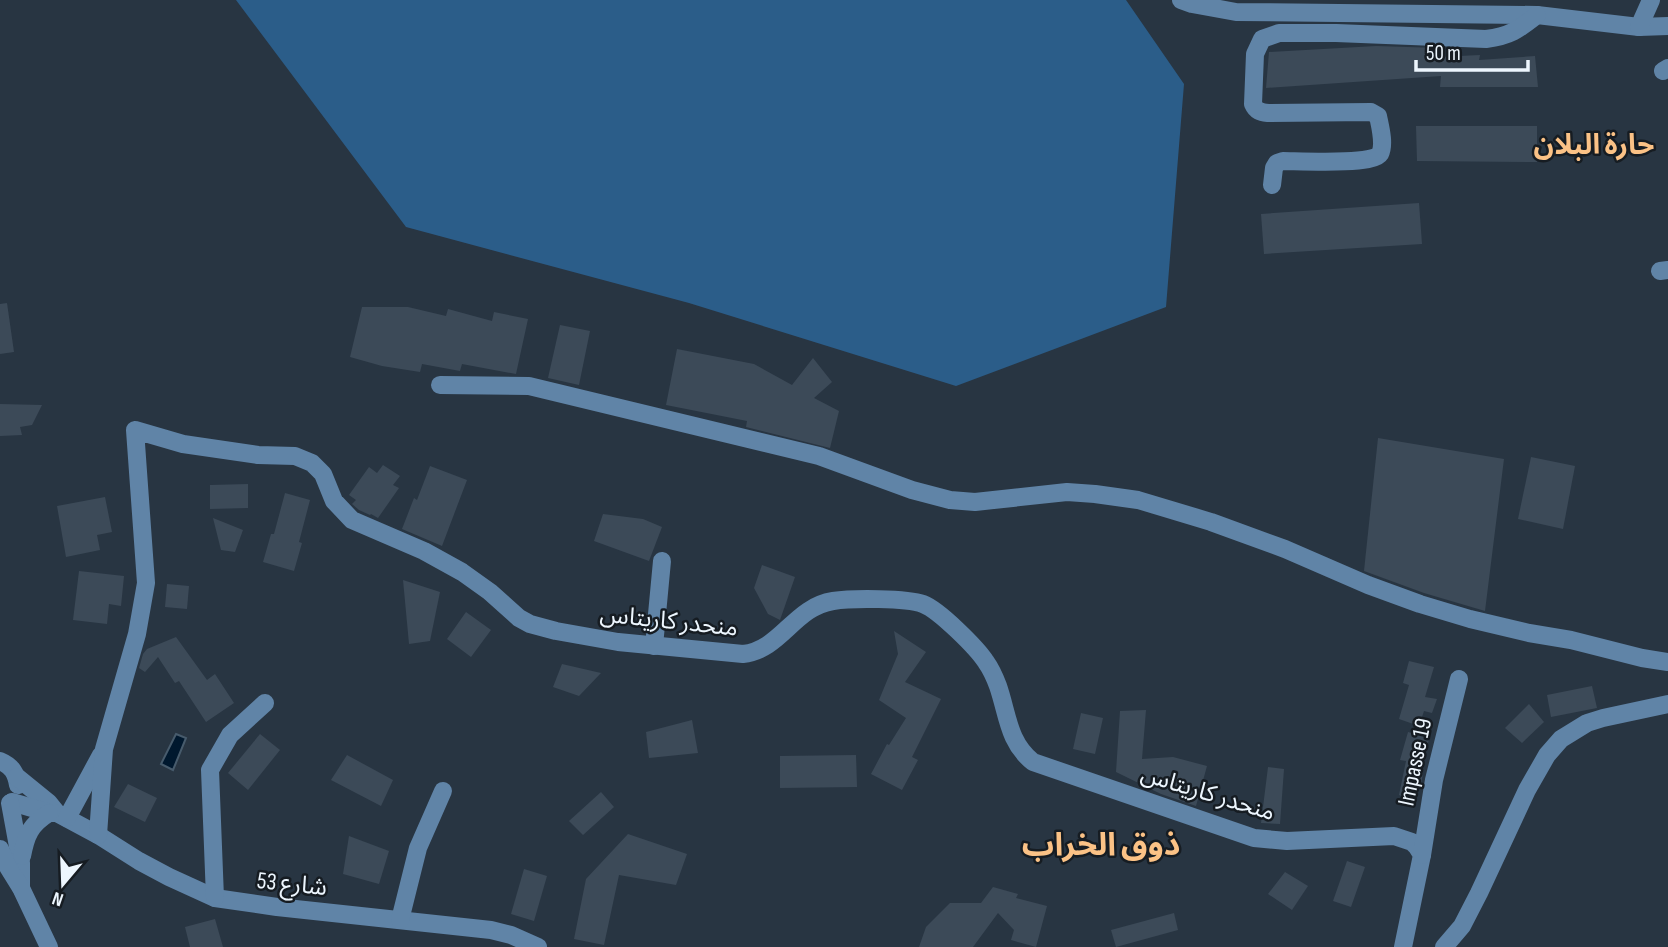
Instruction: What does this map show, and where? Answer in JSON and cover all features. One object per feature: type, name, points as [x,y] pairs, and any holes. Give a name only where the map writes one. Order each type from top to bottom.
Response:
[{"type":"street","points":[[1181,0],[1236,12],[1428,7],[1537,15],[1639,27],[1668,26]]},
{"type":"street","points":[[1639,27],[1651,0]]},
{"type":"street","points":[[1272,185],[1277,163],[1370,160],[1381,153],[1382,141],[1378,116],[1371,112],[1268,113],[1255,108],[1255,54],[1262,39],[1279,33],[1336,33],[1486,39],[1518,31],[1537,15]]},
{"type":"street","points":[[440,385],[529,386],[819,456],[912,490],[950,500],[975,502],[1067,492],[1123,497],[1200,519],[1273,545],[1420,604],[1517,630],[1668,662]]},
{"type":"street","name":"منحدر كاريتاس","points":[[104,749],[137,634],[146,583],[135,430],[206,448],[258,455],[295,456],[312,463],[323,474],[334,501],[352,520],[424,551],[484,587],[519,618],[556,631],[654,646],[743,654],[766,648],[807,611],[821,603],[846,599],[922,603],[940,614],[985,660],[999,689],[1015,742],[1033,762],[1254,838],[1287,841],[1394,836],[1412,842],[1422,855]]},
{"type":"street","points":[[654,646],[662,561]]},
{"type":"street","name":"Impasse 19","points":[[1422,855],[1434,780],[1459,679]]},
{"type":"street","points":[[215,898],[210,770],[230,735],[265,703]]},
{"type":"street","points":[[1444,947],[1462,926],[1527,790],[1547,755],[1561,739],[1587,723],[1668,704]]},
{"type":"street","points":[[21,888],[25,839],[36,822],[58,815],[104,749]]},
{"type":"street","points":[[98,835],[104,749]]},
{"type":"street","points":[[0,761],[13,769],[17,777],[16,794],[7,804]]},
{"type":"street","points":[[17,777],[49,803],[58,815]]},
{"type":"street","points":[[400,920],[418,848],[443,791]]},
{"type":"street","points":[[7,804],[58,815]]},
{"type":"street","points":[[7,804],[21,863]]},
{"type":"street","name":"شارع 53","points":[[58,815],[169,877],[215,898],[491,930],[525,940],[538,947]]},
{"type":"street","points":[[0,849],[49,947]]},
{"type":"street","points":[[1403,947],[1422,855]]},
{"type":"shaded area","points":[[236,0],[1126,0],[1184,84],[1166,307],[956,386],[689,303],[406,227]]},
{"type":"shaded area","points":[[176,734],[186,738],[173,770],[161,764]]},
{"type":"building","points":[[1376,46],[1439,48],[1438,57],[1480,55],[1479,60],[1535,56],[1538,87],[1440,87],[1441,76],[1266,88],[1269,52]]},
{"type":"building","points":[[1416,126],[1537,126],[1537,162],[1417,161]]},
{"type":"building","points":[[1419,203],[1422,244],[1264,254],[1261,214]]},
{"type":"building","points":[[7,303],[14,352],[0,354],[0,304]]},
{"type":"building","points":[[362,307],[408,307],[446,316],[448,309],[492,321],[494,312],[528,319],[516,374],[462,364],[460,371],[422,364],[420,372],[350,357]]},
{"type":"building","points":[[560,325],[590,331],[579,385],[548,378]]},
{"type":"building","points":[[677,349],[754,364],[792,385],[813,358],[832,382],[814,398],[839,411],[830,448],[746,427],[747,421],[666,405]]},
{"type":"building","points":[[0,404],[42,405],[32,425],[20,427],[22,435],[0,436]]},
{"type":"building","points":[[1378,438],[1504,459],[1485,611],[1364,571]]},
{"type":"building","points":[[1531,457],[1575,466],[1563,529],[1518,519]]},
{"type":"building","points":[[383,465],[400,476],[393,485],[399,488],[378,518],[359,510],[352,504],[356,500],[349,495],[369,467],[377,473]]},
{"type":"building","points":[[430,466],[467,480],[442,546],[402,529]]},
{"type":"building","points":[[248,484],[248,508],[210,509],[210,485]]},
{"type":"building","points":[[285,493],[310,500],[294,571],[263,562]]},
{"type":"building","points":[[105,497],[112,532],[97,535],[100,550],[66,557],[57,506]]},
{"type":"building","points":[[603,514],[643,519],[662,527],[649,561],[594,541]]},
{"type":"building","points":[[213,518],[243,530],[235,552],[221,550]]},
{"type":"building","points":[[762,565],[795,577],[780,620],[768,614],[754,588]]},
{"type":"building","points":[[79,571],[124,576],[121,606],[109,604],[107,624],[73,620]]},
{"type":"building","points":[[403,580],[440,592],[430,641],[409,644]]},
{"type":"building","points":[[167,584],[189,586],[187,609],[165,607]]},
{"type":"building","points":[[466,612],[491,630],[471,657],[447,639]]},
{"type":"building","points":[[894,631],[926,652],[905,682],[941,699],[912,757],[918,760],[902,790],[871,774],[887,744],[889,745],[906,718],[879,700],[898,654]]},
{"type":"building","points":[[176,637],[207,680],[215,674],[234,703],[206,722],[179,681],[175,683],[158,657],[145,672],[139,668],[147,649]]},
{"type":"building","points":[[1409,661],[1434,667],[1425,697],[1437,699],[1432,713],[1424,711],[1419,726],[1399,719],[1409,685],[1403,683]]},
{"type":"building","points":[[562,664],[601,673],[579,696],[553,687]]},
{"type":"building","points":[[1592,686],[1597,708],[1551,717],[1547,695]]},
{"type":"building","points":[[1529,704],[1544,722],[1522,743],[1505,728]]},
{"type":"building","points":[[1146,710],[1142,759],[1173,757],[1207,766],[1196,806],[1161,794],[1116,772],[1120,711]]},
{"type":"building","points":[[1081,713],[1103,718],[1095,754],[1073,749]]},
{"type":"building","points":[[692,720],[698,753],[649,758],[646,732]]},
{"type":"building","points":[[1408,732],[1430,738],[1415,772],[1423,773],[1421,785],[1410,783],[1404,797],[1399,795],[1406,761],[1400,760]]},
{"type":"building","points":[[260,734],[280,750],[248,790],[228,773]]},
{"type":"building","points":[[347,755],[393,780],[381,806],[331,780]]},
{"type":"building","points":[[856,755],[857,787],[780,788],[780,756]]},
{"type":"building","points":[[1268,767],[1284,769],[1280,824],[1261,823]]},
{"type":"building","points":[[128,784],[157,798],[145,822],[114,807]]},
{"type":"building","points":[[601,792],[614,807],[583,835],[569,821]]},
{"type":"building","points":[[628,834],[687,854],[676,885],[619,875],[604,945],[574,939],[586,879]]},
{"type":"building","points":[[349,836],[389,851],[379,884],[343,874]]},
{"type":"building","points":[[1347,861],[1365,867],[1351,907],[1333,901]]},
{"type":"building","points":[[524,869],[547,876],[534,921],[511,914]]},
{"type":"building","points":[[1285,872],[1308,886],[1292,910],[1268,894]]},
{"type":"building","points":[[993,887],[1018,894],[1016,898],[1047,906],[1036,947],[1011,940],[1014,930],[998,913],[973,947],[919,947],[926,927],[950,903],[981,903]]},
{"type":"building","points":[[1174,913],[1178,930],[1116,947],[1111,930]]},
{"type":"building","points":[[215,919],[223,947],[190,947],[185,927]]},
{"type":"district","name":"حارة البلان","points":[[1594,145]]},
{"type":"district","name":"ذوق الخراب","points":[[1101,845]]}]
